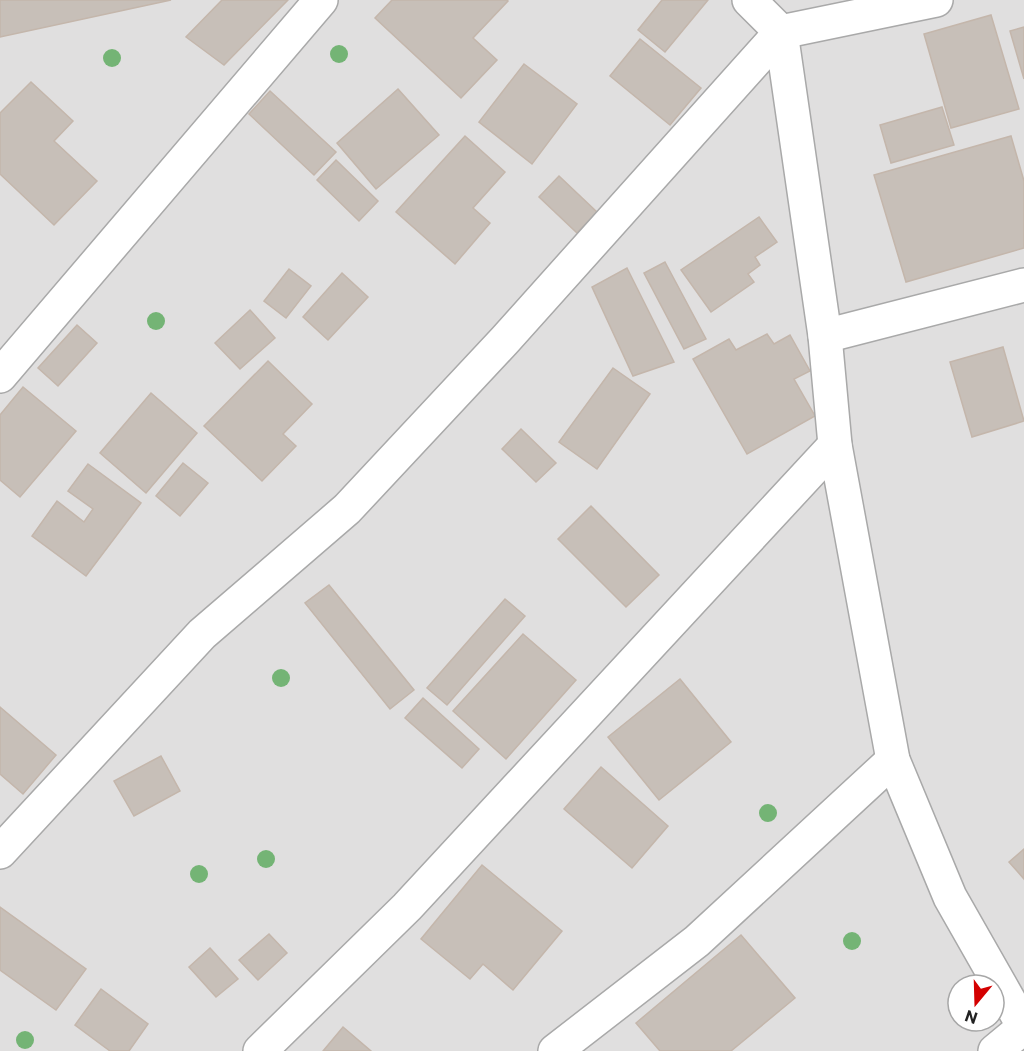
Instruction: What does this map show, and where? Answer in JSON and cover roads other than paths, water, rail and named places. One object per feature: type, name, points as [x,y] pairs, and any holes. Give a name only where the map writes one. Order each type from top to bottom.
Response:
[{"type":"street","points":[[0,376],[321,0]]},
{"type":"street","points":[[749,0],[780,32],[825,336],[835,446],[893,760],[950,897],[1024,1027],[995,1051]]},
{"type":"street","points":[[0,852],[202,634],[347,509],[505,340],[780,32],[936,0]]},
{"type":"street","points":[[825,336],[1024,285]]},
{"type":"street","points":[[260,1051],[407,908],[835,446]]},
{"type":"street","points":[[555,1051],[697,941],[893,760]]}]
